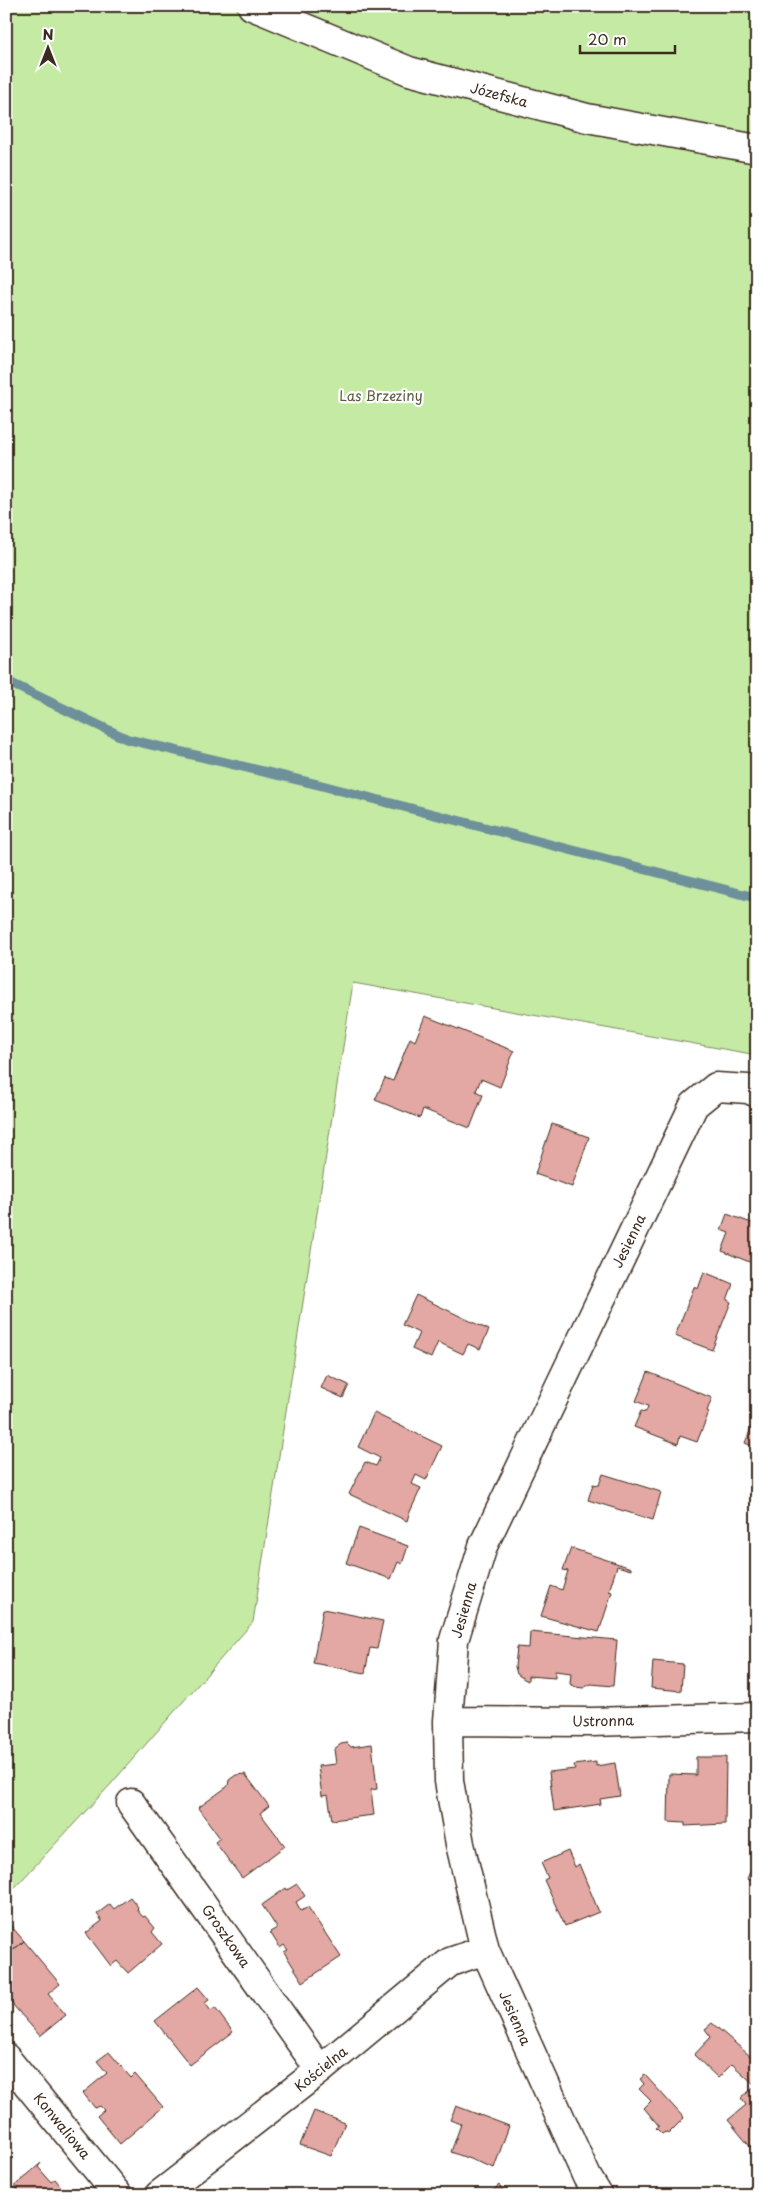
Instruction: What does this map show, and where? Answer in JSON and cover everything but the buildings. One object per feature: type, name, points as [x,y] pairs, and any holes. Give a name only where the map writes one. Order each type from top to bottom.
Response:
[{"type":"street","name":"Józefska","points":[[252,6],[409,71],[587,118],[757,148]]},
{"type":"street","name":"Jesienna","points":[[598,2195],[579,2160],[485,1950],[460,1844],[450,1781],[448,1721],[454,1640],[483,1546],[694,1105],[716,1087],[748,1089],[757,1093]]},
{"type":"street","name":"Ustronna","points":[[448,1721],[592,1722],[757,1717]]},
{"type":"street","name":"Groszkowa","points":[[131,1803],[320,2070]]},
{"type":"street","name":"Kościelna","points":[[159,2195],[320,2070],[450,1962],[485,1950]]},
{"type":"street","name":"Konwaliowa","points":[[6,2058],[118,2195]]},
{"type":"green space","name":"Las Brzeziny","points":[[6,6],[757,6],[757,1055],[353,983],[253,1622],[111,1784],[6,1897]]},
{"type":"waterway","points":[[6,681],[127,739],[316,784],[757,898]]}]
